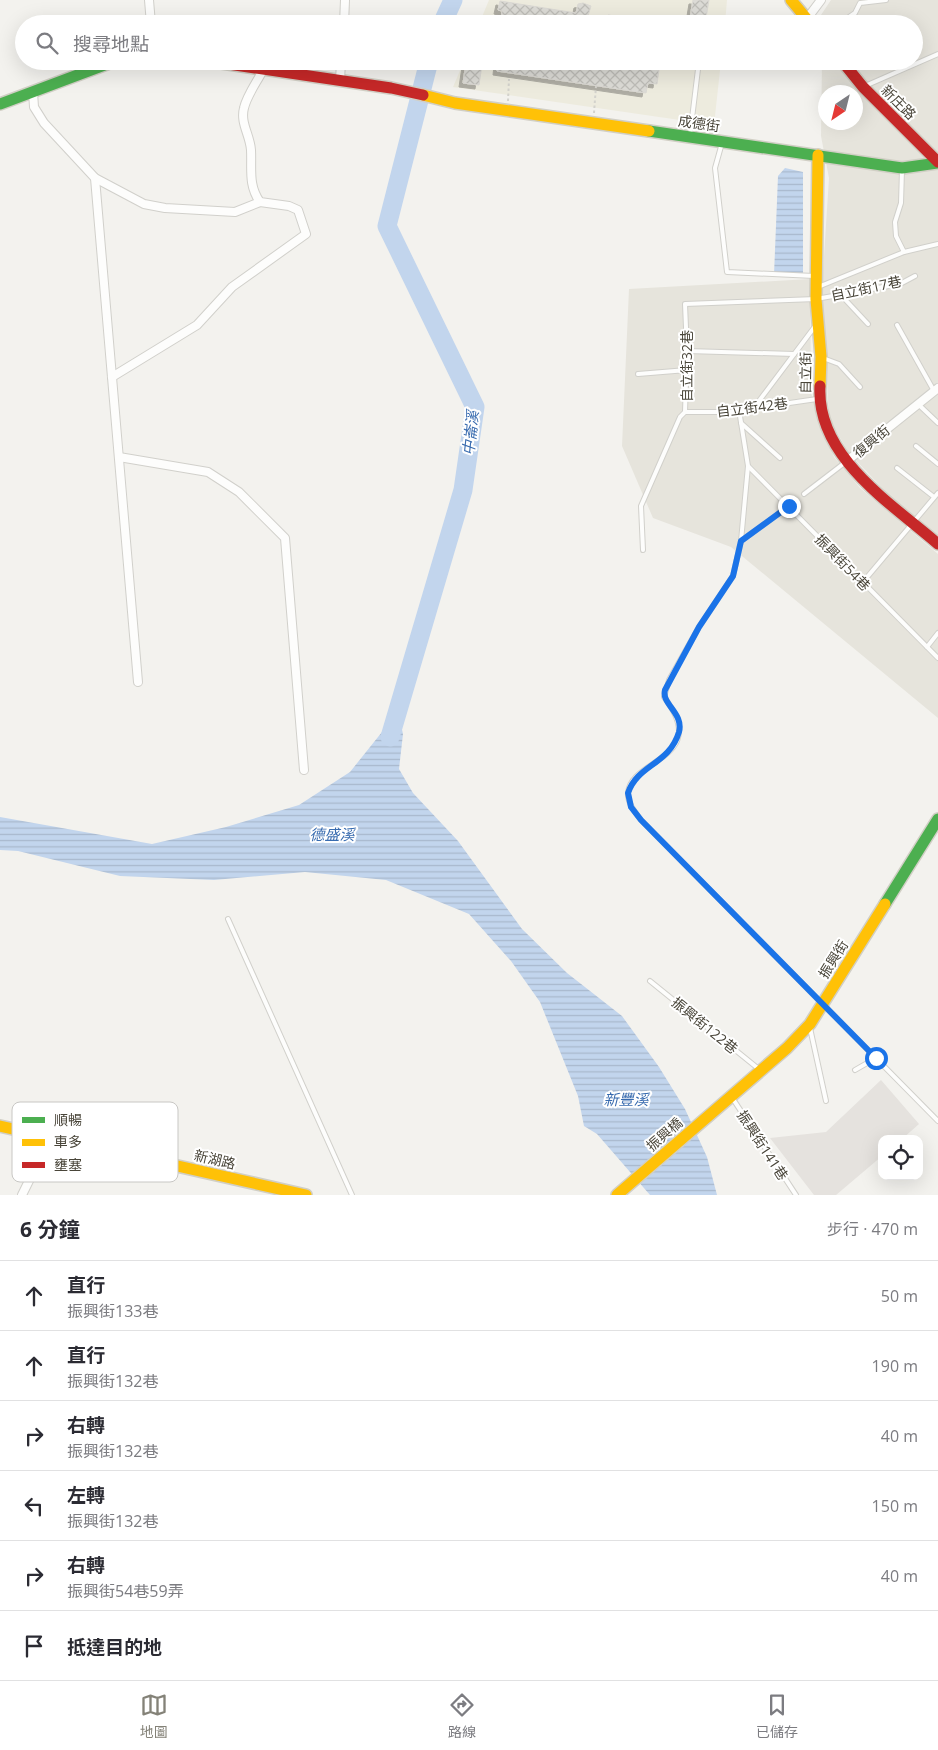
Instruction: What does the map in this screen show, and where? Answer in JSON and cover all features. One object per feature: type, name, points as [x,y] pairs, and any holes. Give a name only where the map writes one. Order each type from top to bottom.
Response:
[{"type":"street","points":[[149,0],[150,15]]},
{"type":"street","points":[[344,15],[345,0]]},
{"type":"street","points":[[791,0],[803,15]]},
{"type":"street","points":[[812,15],[821,0]]},
{"type":"street","points":[[0,104],[91,70]]},
{"type":"street","points":[[260,202],[255,195],[250,174],[251,148],[244,129],[243,114],[248,98],[263,70],[340,80],[341,70]]},
{"type":"street","name":"新庄路","points":[[849,70],[861,85]]},
{"type":"street","name":"成德街","points":[[340,80],[390,88],[455,103],[902,168],[938,162]]},
{"type":"street","name":"新庄路","points":[[863,87],[938,162]]},
{"type":"street","points":[[33,92],[34,107],[44,123],[96,178],[144,204],[165,208],[236,212],[260,202],[289,206],[298,210],[306,234],[232,287],[197,325],[112,377]]},
{"type":"street","name":"自立街","points":[[818,155],[816,287],[821,357],[819,399],[830,436],[859,476],[938,544]]},
{"type":"street","points":[[96,178],[138,682]]},
{"type":"street","name":"復興街","points":[[847,461],[936,389]]},
{"type":"street","points":[[119,457],[208,472],[239,492],[285,538],[304,770]]},
{"type":"street","name":"振興街","points":[[731,1096],[788,1048],[810,1024],[938,819]]},
{"type":"street","name":"振興橋","points":[[617,1195],[731,1096]]},
{"type":"street","name":"新湖路","points":[[178,1166],[306,1195]]},
{"type":"street","points":[[22,1195],[28,1182]]},
{"type":"lane","points":[[852,15],[860,3],[886,0]]},
{"type":"lane","points":[[923,61],[938,54]]},
{"type":"lane","points":[[690,137],[698,70]]},
{"type":"lane","points":[[863,87],[902,70]]},
{"type":"lane","points":[[722,141],[715,168],[727,272],[816,287],[904,252],[938,244]]},
{"type":"lane","points":[[902,168],[901,203],[895,222],[896,236],[904,252]]},
{"type":"lane","name":"自立街17巷","points":[[816,287],[840,294],[900,284],[916,276]]},
{"type":"lane","name":"自立街32巷","points":[[644,550],[641,506],[680,417],[686,412],[687,351],[684,304],[816,287]]},
{"type":"lane","points":[[840,294],[868,324]]},
{"type":"lane","points":[[755,406],[819,321]]},
{"type":"lane","points":[[897,325],[936,389]]},
{"type":"lane","points":[[687,351],[794,354]]},
{"type":"lane","points":[[821,357],[839,364],[860,387]]},
{"type":"lane","points":[[638,374],[687,370]]},
{"type":"lane","name":"自立街42巷","points":[[686,412],[739,410],[755,406],[819,399]]},
{"type":"lane","points":[[918,404],[938,423]]},
{"type":"lane","points":[[739,410],[748,466],[741,541],[733,576],[699,627],[665,690],[664,697],[676,713],[680,729],[674,744],[666,756],[635,778],[628,793],[631,807],[641,820],[938,1121]]},
{"type":"lane","points":[[741,423],[780,458]]},
{"type":"lane","points":[[916,446],[938,464]]},
{"type":"lane","name":"復興街","points":[[804,494],[847,461]]},
{"type":"lane","name":"振興街54巷","points":[[748,466],[938,658]]},
{"type":"lane","points":[[897,468],[934,497]]},
{"type":"lane","points":[[863,582],[938,493]]},
{"type":"lane","points":[[741,541],[789,506]]},
{"type":"lane","points":[[926,647],[938,633]]},
{"type":"lane","points":[[228,919],[352,1195]]},
{"type":"lane","name":"振興街122巷","points":[[650,981],[760,1070]]},
{"type":"lane","points":[[810,1024],[826,1102]]},
{"type":"lane","points":[[856,1070],[876,1058]]},
{"type":"lane","name":"振興街141巷","points":[[731,1096],[796,1195]]},
{"type":"path","points":[[507,111],[509,79]]},
{"type":"path","points":[[594,123],[596,86]]},
{"type":"shaded area","points":[[489,0],[727,0],[726,15],[483,15]]},
{"type":"shaded area","points":[[831,0],[938,0],[938,537],[886,492],[849,453],[829,419],[822,288],[829,178],[821,130],[863,130],[863,85],[822,85],[822,70],[923,70],[923,15],[821,15]]},
{"type":"shaded area","points":[[460,70],[720,70],[714,125],[453,87]]},
{"type":"shaded area","points":[[810,279],[811,393],[834,457],[860,488],[938,554],[938,718],[731,547],[653,518],[622,446],[629,289]]},
{"type":"shaded area","points":[[881,1080],[919,1124],[907,1135],[878,1135],[878,1159],[836,1195],[814,1195],[770,1138],[826,1132]]},
{"type":"water","points":[[785,168],[803,172],[803,274],[774,275],[778,176]]},
{"type":"water","points":[[398,712],[403,734],[399,769],[413,793],[458,841],[522,929],[567,973],[622,1016],[659,1067],[685,1109],[707,1157],[717,1195],[650,1195],[597,1134],[584,1126],[578,1096],[540,1002],[511,961],[469,914],[386,880],[305,872],[214,880],[120,876],[18,851],[0,850],[0,817],[152,844],[226,827],[299,805],[350,772]]},
{"type":"building","points":[[693,0],[709,0],[706,15],[690,15]]},
{"type":"building","points":[[500,1],[576,13],[578,4],[583,3],[591,6],[588,15],[501,15],[502,11],[498,10]]},
{"type":"building","points":[[465,70],[481,70],[479,85],[463,83]]},
{"type":"building","points":[[659,70],[657,84],[648,83],[646,93],[497,71]]},
{"type":"waterway","name":"中崙溪","points":[[446,15],[453,0]]},
{"type":"waterway","name":"中崙溪","points":[[390,737],[463,490],[475,407],[387,226],[427,70]]},
{"type":"traffic: fast","points":[[0,104],[91,70]]},
{"type":"traffic: fast","points":[[649,131],[902,168],[938,163]]},
{"type":"traffic: fast","points":[[885,904],[938,819]]},
{"type":"traffic: slow","points":[[791,0],[804,15]]},
{"type":"traffic: slow","points":[[423,95],[455,103],[649,131]]},
{"type":"traffic: slow","points":[[818,155],[816,299],[821,357],[820,386]]},
{"type":"traffic: slow","points":[[617,1195],[787,1048],[810,1024],[885,904]]},
{"type":"traffic: slow","points":[[0,1126],[12,1129]]},
{"type":"traffic: slow","points":[[178,1166],[306,1195]]},
{"type":"traffic: jam","points":[[269,70],[391,88],[423,95]]},
{"type":"traffic: jam","points":[[849,70],[863,87],[938,162]]},
{"type":"traffic: jam","points":[[820,386],[822,411],[830,435],[843,456],[879,495],[938,544]]},
{"type":"route","points":[[789,506],[741,541],[733,576],[699,627],[669,680],[664,693],[664,697],[676,713],[679,721],[680,729],[674,744],[666,756],[635,778],[631,783],[628,793],[631,807],[641,820],[876,1058]]},
{"type":"water label","name":"德盛溪","points":[[332,834]]},
{"type":"water label","name":"新豐溪","points":[[626,1099]]}]
